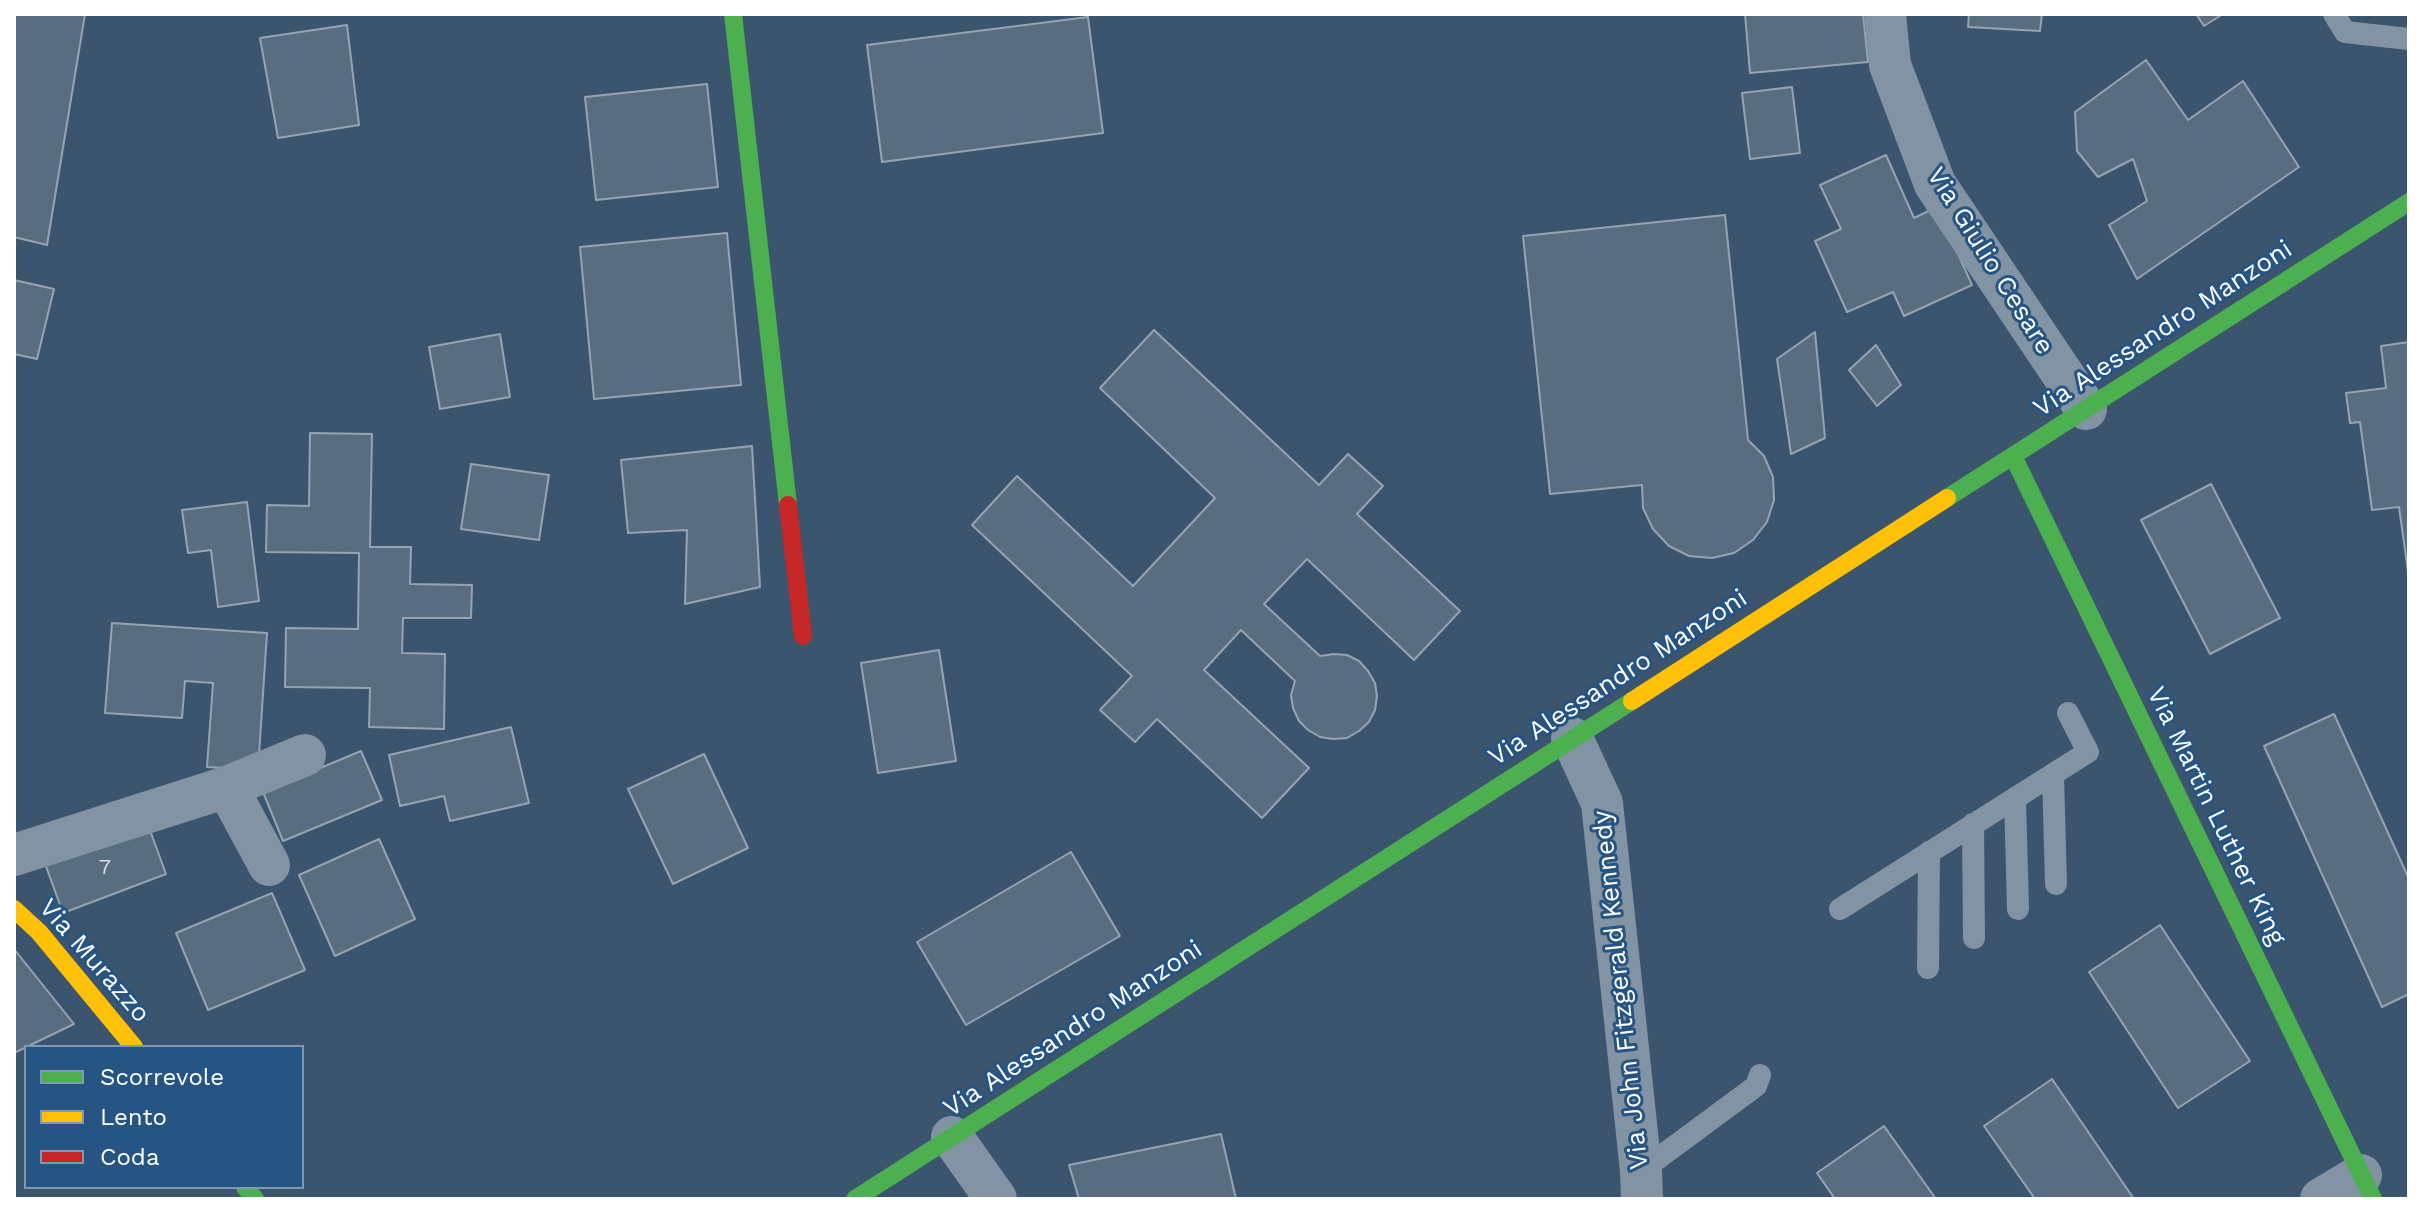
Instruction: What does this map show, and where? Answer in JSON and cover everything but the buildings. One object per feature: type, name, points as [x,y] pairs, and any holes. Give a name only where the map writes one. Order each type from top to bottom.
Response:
[{"type":"main road","points":[[733,14],[803,636]]},
{"type":"main road","name":"Via Alessandro Manzoni","points":[[855,1199],[2409,202]]},
{"type":"main road","name":"Via Martin Luther King","points":[[2013,456],[2367,1187]]},
{"type":"main road","name":"Via Murazzo","points":[[14,909],[39,932],[132,1045]]},
{"type":"street","name":"Via Giulio Cesare","points":[[1885,14],[1890,65],[1935,184],[2086,409]]},
{"type":"street","name":"Via John Fitzgerald Kennedy","points":[[1572,738],[1602,803],[1642,1185]]},
{"type":"street","points":[[14,855],[227,787],[305,755]]},
{"type":"street","points":[[227,787],[269,865]]},
{"type":"street","points":[[952,1137],[996,1199]]},
{"type":"street","points":[[2321,1199],[2367,1187]]},
{"type":"lane","points":[[2334,14],[2345,32],[2409,39]]},
{"type":"lane","points":[[1840,909],[2088,752],[2068,713]]},
{"type":"lane","points":[[2053,774],[2056,884]]},
{"type":"lane","points":[[2015,798],[2018,909]]},
{"type":"lane","points":[[1973,824],[1974,938]]},
{"type":"lane","points":[[1928,968],[1929,852]]},
{"type":"lane","points":[[1642,1185],[1756,1086],[1760,1075]]},
{"type":"traffic: fast","points":[[733,14],[788,505]]},
{"type":"traffic: fast","points":[[1947,498],[2409,202]]},
{"type":"traffic: fast","points":[[2013,456],[2373,1199]]},
{"type":"traffic: fast","points":[[855,1199],[1632,701]]},
{"type":"traffic: fast","points":[[247,1189],[255,1199]]},
{"type":"traffic: slow","points":[[1632,701],[1947,498]]},
{"type":"traffic: slow","points":[[14,909],[39,932],[132,1045]]},
{"type":"traffic: jam","points":[[788,505],[803,636]]}]
